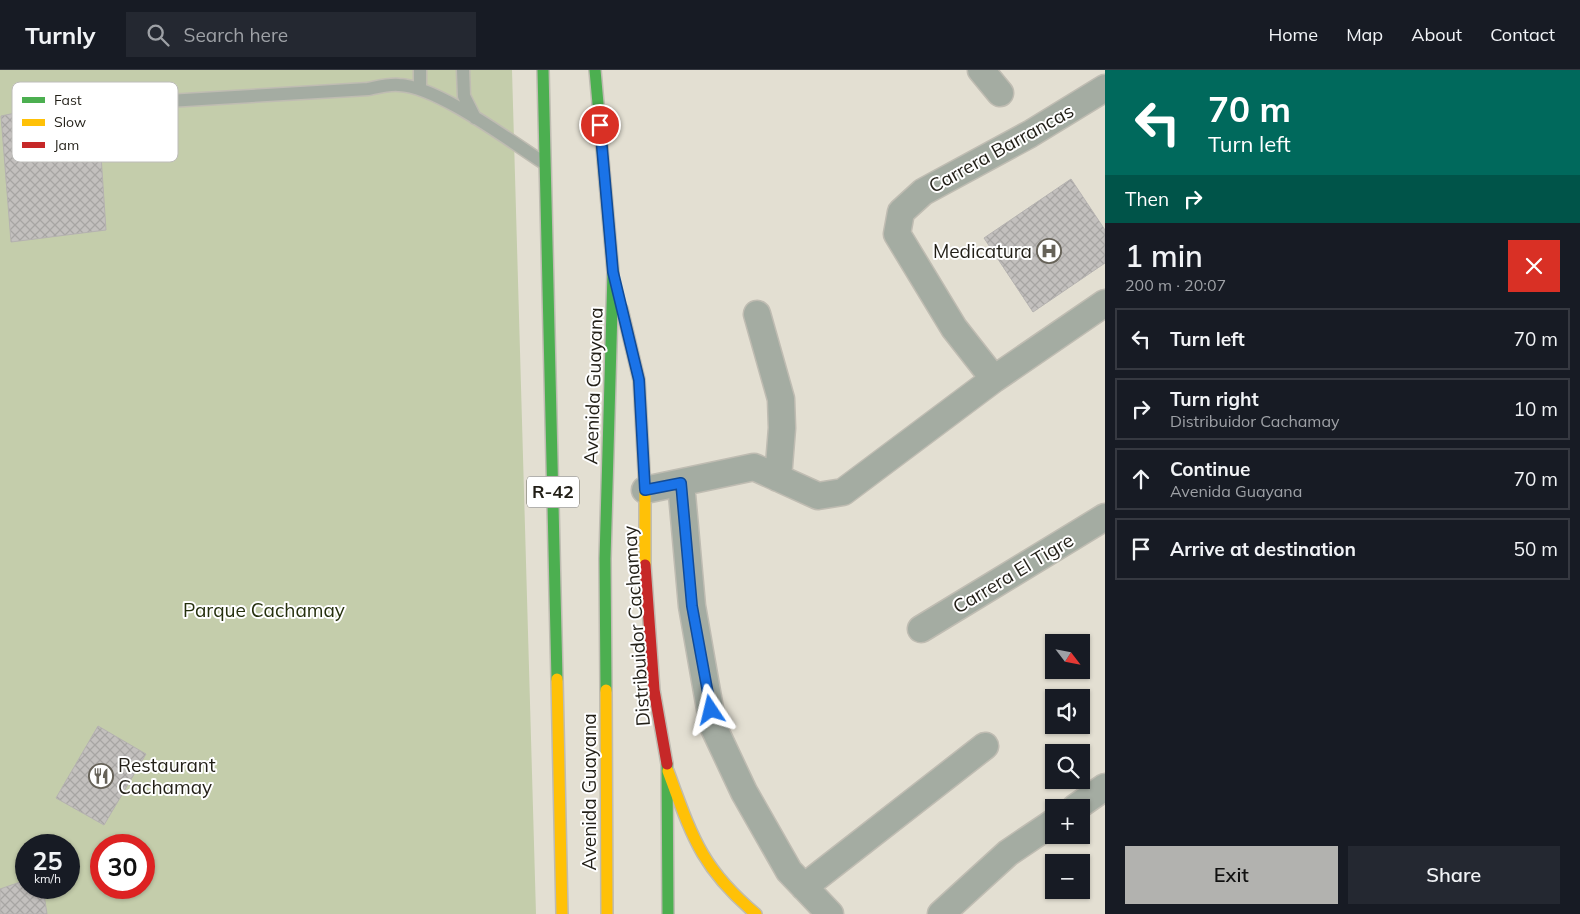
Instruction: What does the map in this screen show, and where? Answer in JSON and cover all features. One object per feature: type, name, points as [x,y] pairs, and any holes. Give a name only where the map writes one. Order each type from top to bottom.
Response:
[{"type":"main road","name":"Avenida Guayana","points":[[543,70],[562,914]]},
{"type":"main road","name":"Avenida Guayana","points":[[595,70],[613,272],[605,559],[607,914]]},
{"type":"main road","name":"Distribuidor Cachamay","points":[[613,272],[639,380],[645,490],[644,552],[654,690],[668,769],[692,835],[710,867],[735,897],[756,914]]},
{"type":"main road","name":"Distribuidor Cachamay","points":[[668,769],[668,914]]},
{"type":"street","points":[[981,70],[1000,93]]},
{"type":"street","name":"Carrera Barrancas","points":[[994,379],[954,328],[897,234],[901,212],[923,192],[1030,134],[1105,88]]},
{"type":"street","points":[[645,490],[754,467],[818,496],[843,492],[994,379],[1105,303]]},
{"type":"street","points":[[757,314],[781,399],[782,428],[778,478]]},
{"type":"street","points":[[681,483],[692,606],[713,726],[744,792],[790,871],[830,914]]},
{"type":"street","name":"Carrera El Tigre","points":[[921,629],[1105,517]]},
{"type":"street","points":[[804,887],[985,746]]},
{"type":"street","points":[[1088,799],[1105,788]]},
{"type":"street","points":[[941,914],[1008,853],[1045,828]]},
{"type":"lane","points":[[420,70],[420,88]]},
{"type":"lane","points":[[463,70],[464,96],[475,118]]},
{"type":"lane","points":[[178,100],[368,89],[398,84],[420,88],[475,118],[546,164]]},
{"type":"green space","name":"Parque Cachamay","points":[[0,70],[512,70],[536,914],[0,914]]},
{"type":"building","points":[[12,114],[12,162],[101,162],[106,230],[11,242],[1,116]]},
{"type":"building","name":"Medicatura","points":[[1071,179],[1105,230],[1105,263],[1033,312],[984,238]]},
{"type":"building","name":"Restaurant Cachamay","points":[[98,726],[146,754],[104,825],[56,798]]},
{"type":"building","points":[[15,884],[15,899],[45,899],[47,914],[0,914],[0,889]]},
{"type":"traffic: fast","points":[[543,70],[557,679]]},
{"type":"traffic: fast","points":[[595,70],[613,272],[605,559],[606,690]]},
{"type":"traffic: fast","points":[[667,764],[668,914]]},
{"type":"traffic: slow","points":[[622,309],[639,380],[645,490],[645,565]]},
{"type":"traffic: slow","points":[[557,679],[562,914]]},
{"type":"traffic: slow","points":[[606,690],[607,914]]},
{"type":"traffic: slow","points":[[668,771],[700,850],[722,881],[756,914]]},
{"type":"traffic: jam","points":[[645,565],[654,690],[667,764]]},
{"type":"place","name":"Medicatura","points":[[1049,251]]},
{"type":"place","name":"Restaurant Cachamay","points":[[101,776]]},
{"type":"route","points":[[600,125],[613,272],[639,380],[645,490],[681,483],[692,606],[711,710]]}]
